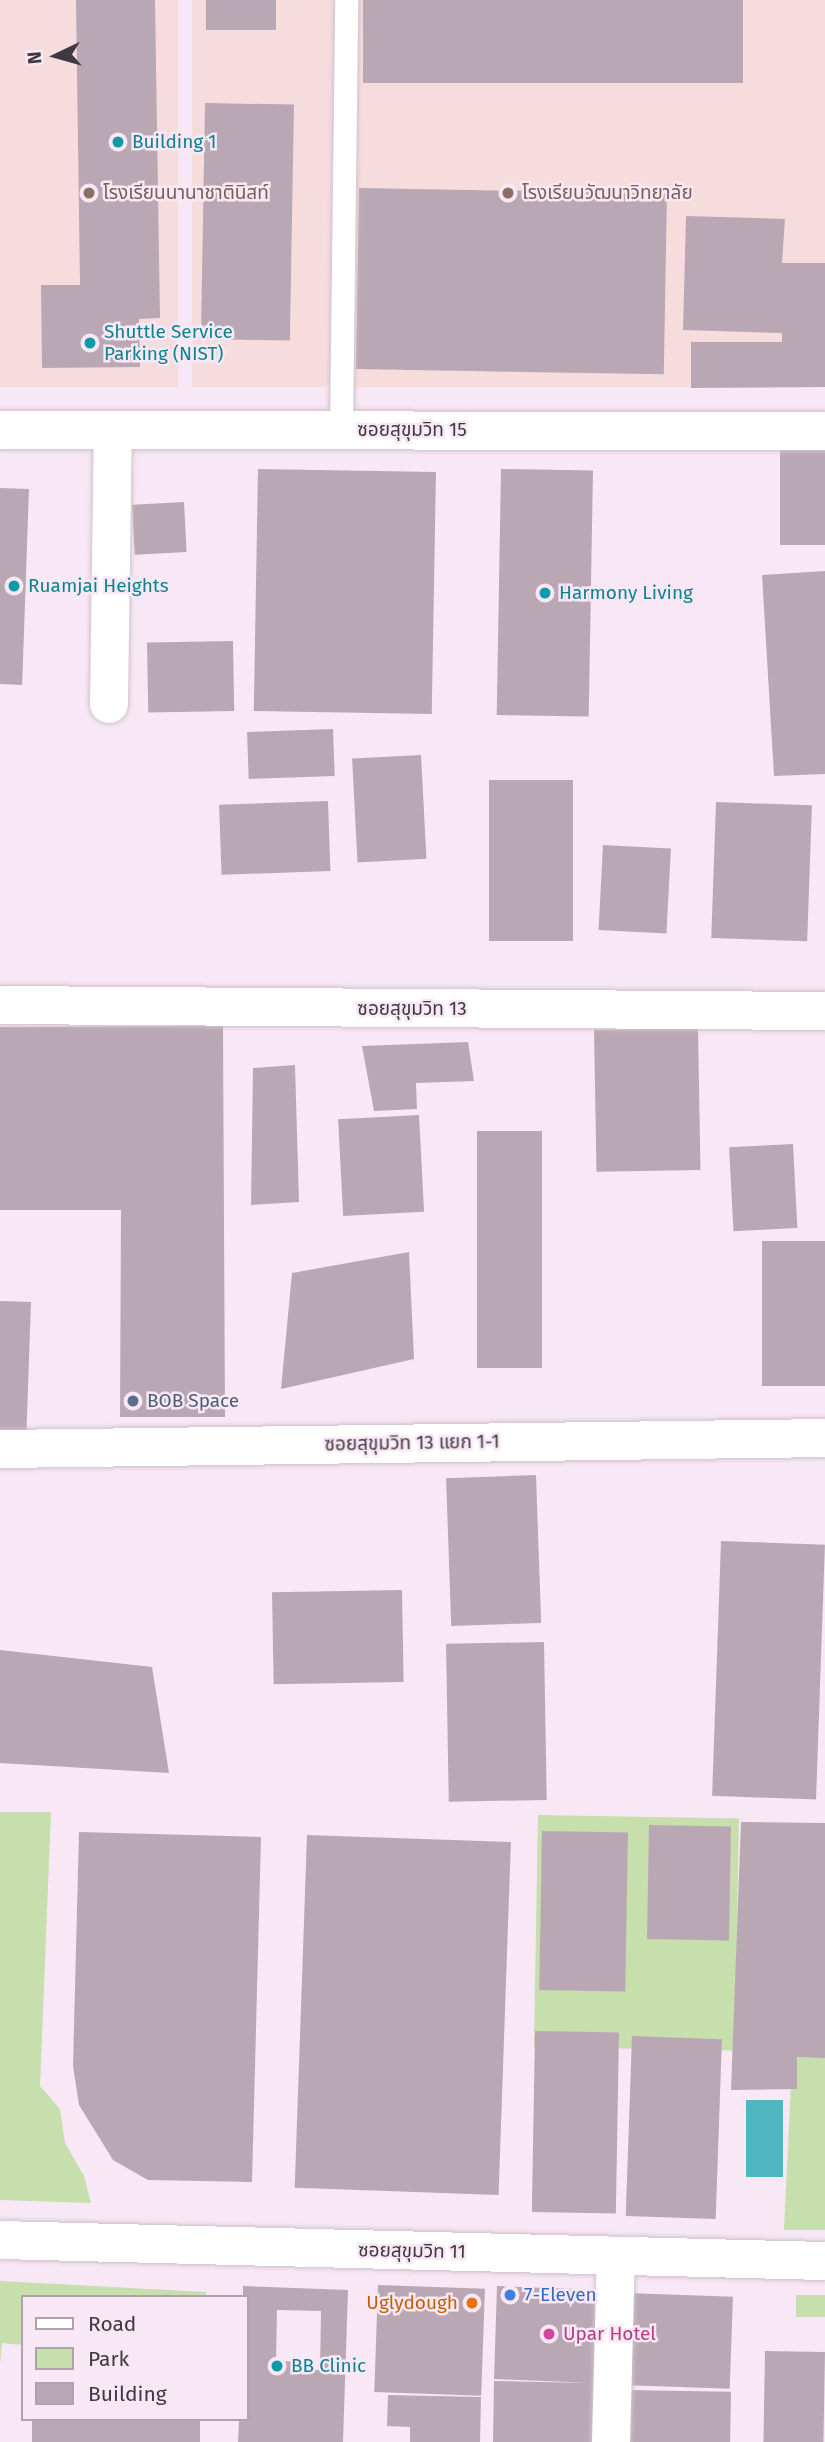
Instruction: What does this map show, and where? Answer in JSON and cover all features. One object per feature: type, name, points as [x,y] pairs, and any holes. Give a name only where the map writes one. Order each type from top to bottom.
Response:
[{"type":"street","name":"ซอยสุขุมวิท 15","points":[[0,430],[825,430]]},
{"type":"street","points":[[109,704],[113,430]]},
{"type":"street","name":"ซอยสุขุมวิท 13","points":[[0,1005],[825,1011]]},
{"type":"street","name":"ซอยสุขุมวิท 13 แยก 1-1","points":[[0,1449],[825,1438]]},
{"type":"street","name":"ซอยสุขุมวิท 11","points":[[0,2241],[825,2261]]},
{"type":"street","points":[[611,2442],[616,2256]]},
{"type":"lane","points":[[341,430],[346,0]]},
{"type":"shaded area","name":"โรงเรียนนานาชาตินิสท์","points":[[0,0],[178,0],[178,387],[0,387]]},
{"type":"shaded area","name":"โรงเรียนวัฒนาวิทยาลัย","points":[[192,0],[825,0],[825,387],[192,387]]},
{"type":"green space","points":[[0,1812],[51,1812],[40,2086],[60,2109],[65,2143],[84,2176],[91,2203],[0,2200]]},
{"type":"green space","points":[[538,1815],[739,1819],[735,2050],[534,2047]]},
{"type":"green space","points":[[793,2041],[825,2043],[825,2230],[784,2230]]},
{"type":"green space","points":[[0,2281],[206,2292],[206,2295],[21,2295],[21,2345],[2,2343],[0,2365]]},
{"type":"green space","points":[[796,2295],[825,2295],[825,2317],[796,2317]]},
{"type":"water","points":[[746,2100],[783,2100],[783,2177],[746,2177]]},
{"type":"building","name":"Building 1","points":[[76,0],[155,0],[160,318],[139,319],[140,367],[42,368],[41,285],[80,285]]},
{"type":"building","points":[[206,0],[276,0],[276,30],[206,30]]},
{"type":"building","points":[[363,0],[743,0],[743,83],[363,83]]},
{"type":"building","points":[[205,103],[294,105],[290,341],[201,339]]},
{"type":"building","points":[[359,188],[667,193],[664,374],[356,369]]},
{"type":"building","points":[[686,216],[785,219],[782,263],[825,263],[825,387],[691,388],[691,342],[782,342],[782,333],[683,330]]},
{"type":"building","points":[[780,448],[825,448],[825,545],[780,545]]},
{"type":"building","points":[[258,469],[436,472],[432,714],[254,711]]},
{"type":"building","name":"Harmony Living","points":[[501,469],[593,471],[589,717],[497,715]]},
{"type":"building","name":"Ruamjai Heights","points":[[0,488],[29,489],[22,685],[0,684]]},
{"type":"building","points":[[184,502],[187,552],[135,555],[132,505]]},
{"type":"building","points":[[825,571],[825,774],[774,776],[762,575]]},
{"type":"building","points":[[233,641],[234,711],[148,712],[147,643]]},
{"type":"building","points":[[333,729],[335,776],[249,779],[247,732]]},
{"type":"building","points":[[421,755],[426,859],[358,862],[352,759]]},
{"type":"building","points":[[489,780],[573,780],[573,941],[489,941]]},
{"type":"building","points":[[328,801],[330,871],[222,875],[219,805]]},
{"type":"building","points":[[716,802],[812,805],[807,941],[711,938]]},
{"type":"building","points":[[603,845],[671,849],[666,933],[599,930]]},
{"type":"building","points":[[223,1026],[225,1417],[120,1417],[121,1210],[0,1210],[0,1027]]},
{"type":"building","points":[[698,1028],[700,1170],[596,1172],[594,1030]]},
{"type":"building","points":[[468,1042],[474,1081],[416,1083],[417,1109],[374,1111],[362,1046]]},
{"type":"building","points":[[295,1065],[299,1202],[251,1205],[253,1068]]},
{"type":"building","points":[[419,1115],[424,1212],[343,1216],[338,1119]]},
{"type":"building","points":[[477,1131],[542,1131],[542,1368],[477,1368]]},
{"type":"building","points":[[793,1144],[797,1228],[733,1231],[729,1147]]},
{"type":"building","points":[[762,1241],[825,1241],[825,1386],[762,1386]]},
{"type":"building","points":[[409,1252],[414,1359],[281,1389],[292,1273]]},
{"type":"building","points":[[0,1301],[31,1302],[26,1434],[0,1433]]},
{"type":"building","points":[[536,1475],[541,1623],[451,1626],[446,1478]]},
{"type":"building","points":[[721,1541],[825,1545],[816,1799],[712,1796]]},
{"type":"building","points":[[402,1590],[404,1682],[274,1684],[272,1592]]},
{"type":"building","points":[[544,1642],[547,1800],[449,1802],[446,1644]]},
{"type":"building","points":[[0,1650],[152,1667],[169,1773],[0,1763]]},
{"type":"building","points":[[741,1822],[825,1823],[825,2058],[797,2057],[797,2089],[731,2090]]},
{"type":"building","points":[[649,1825],[731,1826],[729,1940],[647,1939]]},
{"type":"building","points":[[542,1831],[628,1833],[625,1991],[539,1990]]},
{"type":"building","points":[[79,1832],[261,1837],[252,2182],[148,2180],[113,2160],[79,2105],[73,2066]]},
{"type":"building","points":[[307,1835],[511,1842],[499,2195],[295,2188]]},
{"type":"building","points":[[535,2031],[619,2032],[616,2213],[532,2212]]},
{"type":"building","points":[[632,2036],[722,2039],[716,2219],[626,2216]]},
{"type":"building","points":[[378,2285],[485,2289],[481,2396],[374,2392]]},
{"type":"building","name":"BB Clinic","points":[[243,2286],[348,2290],[343,2442],[238,2442],[239,2421],[248,2421],[248,2295],[243,2295]],"holes":[[[277,2310],[321,2311],[320,2370],[307,2370],[307,2362],[276,2361]]]},
{"type":"building","name":"Upar Hotel","points":[[497,2286],[604,2290],[599,2442],[493,2442],[494,2381],[591,2383],[494,2379]]},
{"type":"building","points":[[626,2293],[733,2297],[730,2389],[623,2385]]},
{"type":"building","points":[[765,2351],[825,2352],[823,2442],[763,2442]]},
{"type":"building","points":[[625,2390],[731,2392],[730,2442],[624,2442]]},
{"type":"building","points":[[388,2395],[481,2397],[480,2442],[410,2442],[410,2427],[387,2426]]},
{"type":"building","points":[[32,2421],[200,2421],[200,2442],[32,2442]]},
{"type":"place","name":"Building 1","points":[[118,142]]},
{"type":"place","name":"โรงเรียนนานาชาตินิสท์","points":[[89,193]]},
{"type":"place","name":"โรงเรียนวัฒนาวิทยาลัย","points":[[508,193]]},
{"type":"place","name":"Shuttle Service Parking (NIST)","points":[[90,343]]},
{"type":"place","name":"Ruamjai Heights","points":[[14,586]]},
{"type":"place","name":"Harmony Living","points":[[545,593]]},
{"type":"place","name":"BOB Space","points":[[133,1401]]},
{"type":"place","name":"7-Eleven","points":[[510,2295]]},
{"type":"place","name":"Uglydough","points":[[472,2303]]},
{"type":"place","name":"Upar Hotel","points":[[549,2334]]},
{"type":"place","name":"BB Clinic","points":[[277,2366]]}]
